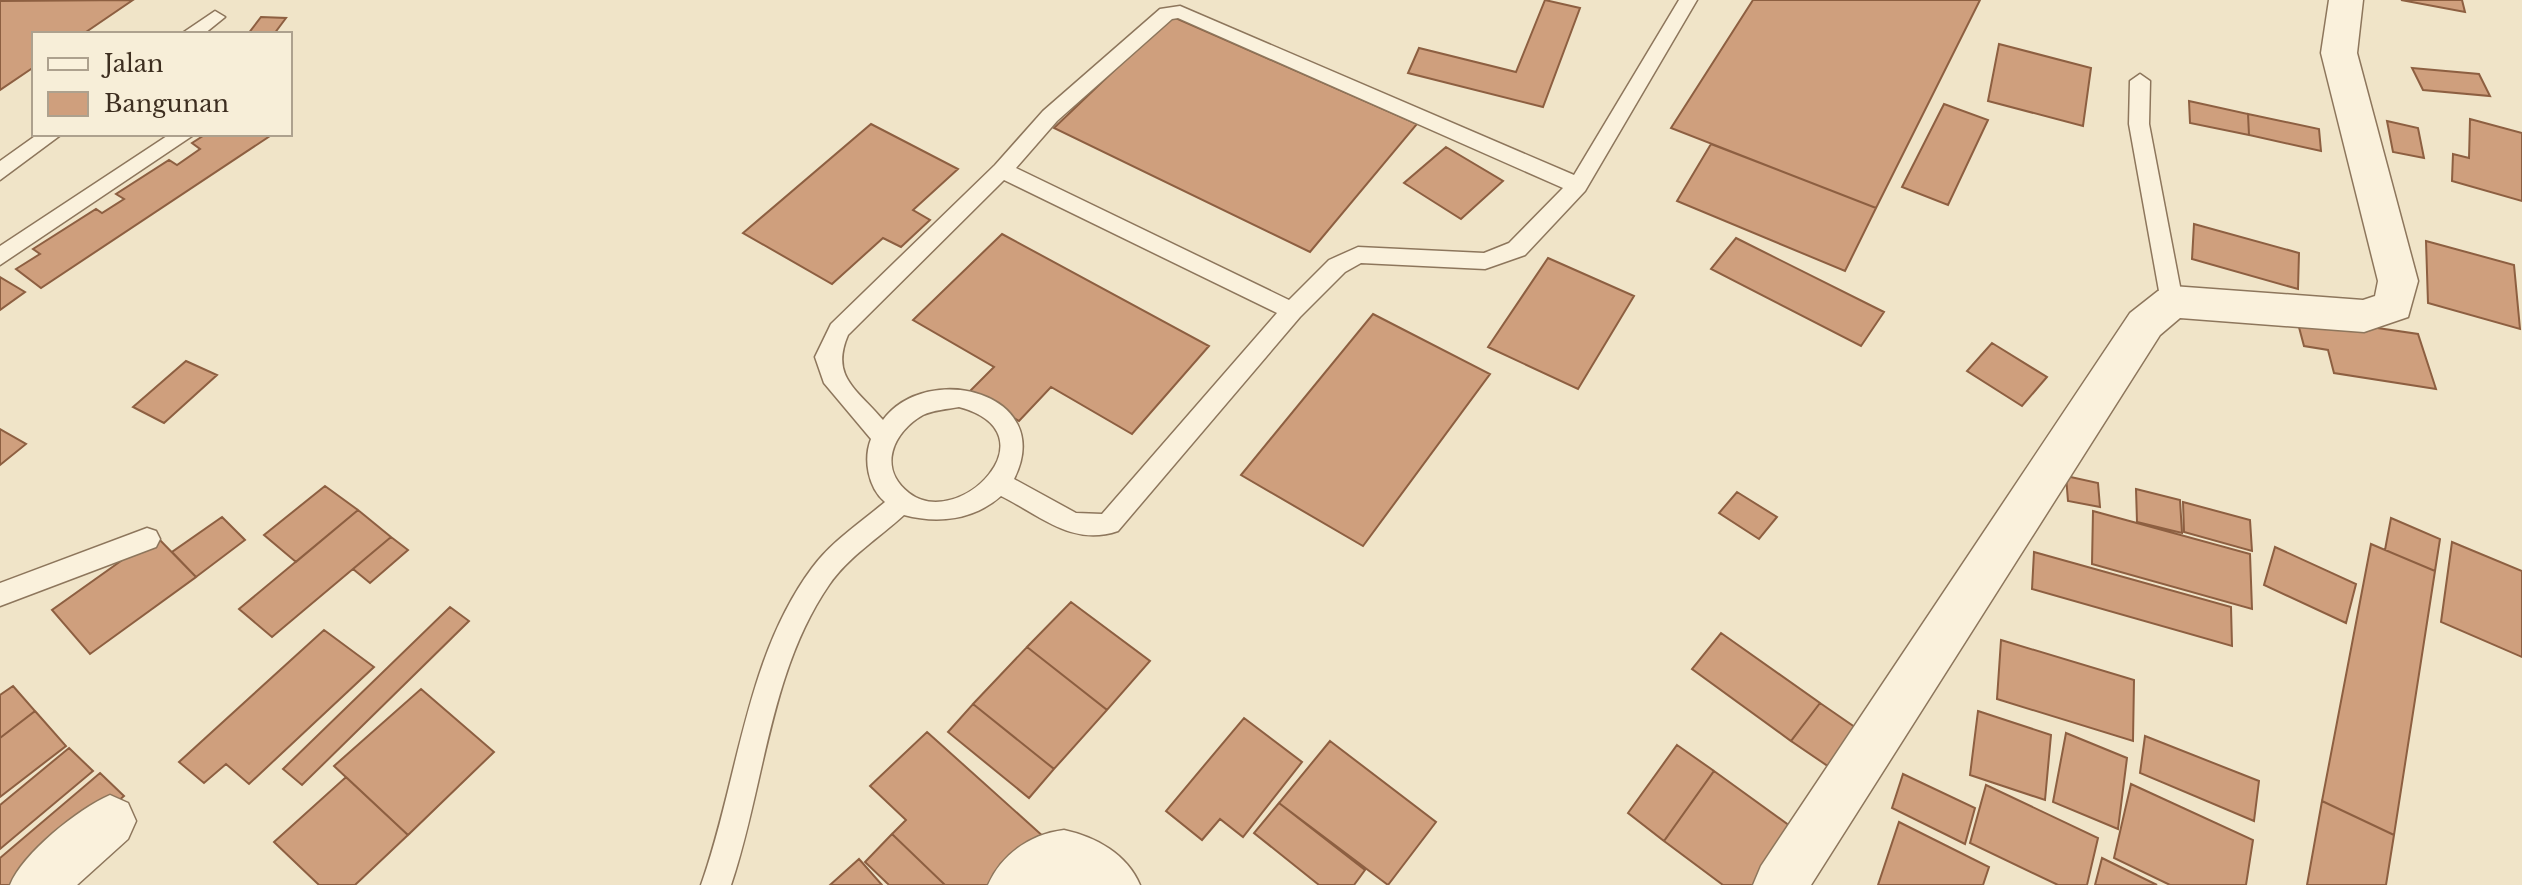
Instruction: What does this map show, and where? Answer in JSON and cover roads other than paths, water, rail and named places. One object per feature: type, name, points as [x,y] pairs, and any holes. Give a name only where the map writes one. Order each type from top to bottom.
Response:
[{"type":"street","points":[[1780,885],[2132,339],[2172,302],[2364,316],[2393,306],[2398,281],[2339,53],[2346,0]]},
{"type":"street","points":[[37,885],[110,821]]},
{"type":"street","points":[[1015,885],[1039,862],[1058,856],[1079,858],[1113,885]]},
{"type":"lane","points":[[998,483],[1037,503],[1069,525],[1088,528],[1109,523],[1292,311],[1337,266],[1358,255],[1485,261],[1517,249],[1578,186],[1688,0]]},
{"type":"lane","points":[[882,435],[832,376],[827,357],[839,330],[1002,170],[1050,116],[1167,13],[1174,12],[1391,102],[1578,186]]},
{"type":"lane","points":[[194,32],[215,17]]},
{"type":"lane","points":[[2140,81],[2139,124],[2172,302]]},
{"type":"lane","points":[[0,172],[49,136]]},
{"type":"lane","points":[[0,257],[182,136]]},
{"type":"lane","points":[[1002,170],[1292,311]]},
{"type":"lane","points":[[959,397],[980,402],[997,412],[1009,428],[1013,445],[1010,465],[998,483],[978,499],[952,510],[925,510],[901,503],[888,493],[879,480],[875,466],[882,435],[896,419],[915,406],[937,398],[959,397]]},
{"type":"lane","points":[[716,885],[728,857],[791,625],[821,574],[901,503]]},
{"type":"lane","points":[[0,595],[147,539]]}]
